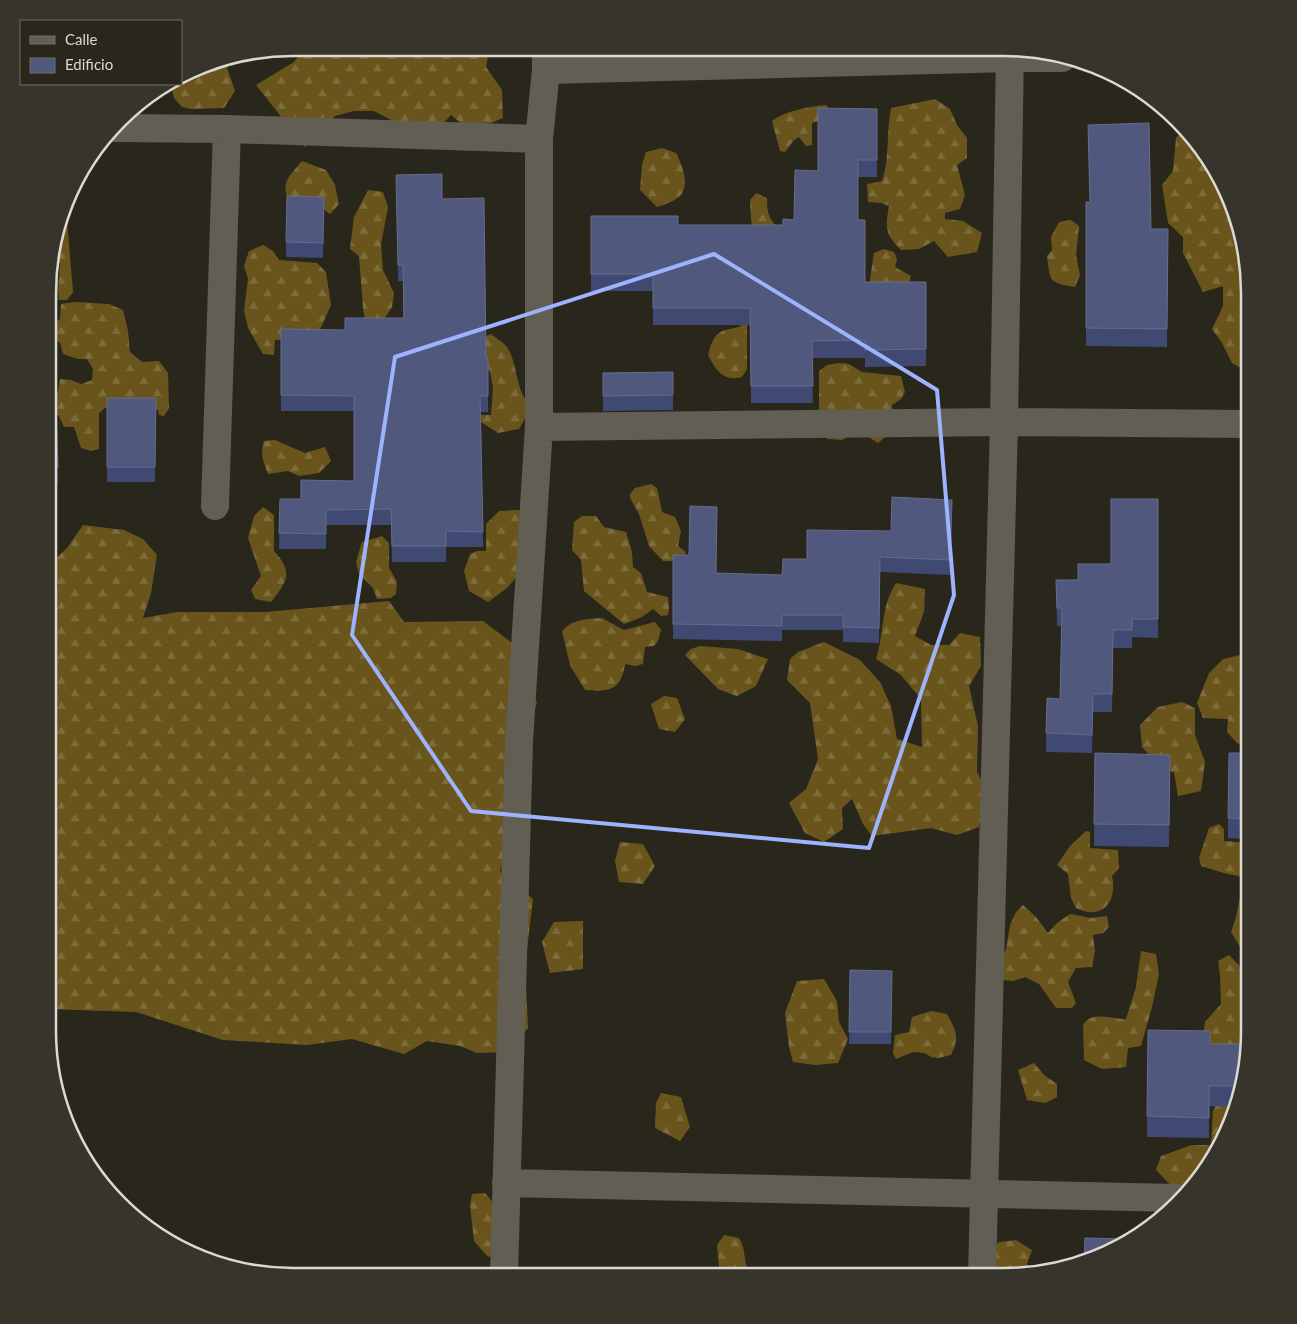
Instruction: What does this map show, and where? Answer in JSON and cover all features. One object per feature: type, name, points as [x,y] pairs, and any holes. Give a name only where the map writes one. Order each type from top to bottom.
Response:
[{"type":"street","points":[[504,1268],[519,742],[539,427],[539,139],[546,59],[824,56]]},
{"type":"street","points":[[982,1268],[1004,422],[1010,56]]},
{"type":"street","points":[[124,128],[228,129],[539,139]]},
{"type":"street","points":[[215,506],[228,129]]},
{"type":"street","points":[[539,427],[1004,422],[1241,424]]},
{"type":"street","points":[[506,1183],[1171,1198]]},
{"type":"highlighted area","points":[[714,254],[937,390],[954,595],[869,848],[471,811],[352,635],[395,357]]},
{"type":"green space","points":[[299,56],[488,56],[486,67],[502,90],[503,118],[491,123],[462,124],[451,115],[421,148],[395,122],[374,111],[354,111],[335,116],[305,147],[256,85],[294,62]]},
{"type":"green space","points":[[226,66],[235,91],[224,108],[191,109],[182,107],[174,98],[172,90],[175,88],[202,74]]},
{"type":"green space","points":[[935,99],[950,109],[957,125],[967,138],[967,158],[957,165],[965,195],[960,209],[945,213],[945,219],[963,221],[982,233],[977,252],[948,257],[934,241],[919,249],[901,250],[889,235],[887,220],[889,206],[868,202],[867,184],[882,181],[887,154],[891,108]]},
{"type":"green space","points":[[827,105],[830,117],[812,123],[812,145],[806,146],[799,137],[794,140],[785,152],[780,151],[772,121],[791,112]]},
{"type":"green space","points":[[1179,134],[1182,137],[1209,175],[1223,202],[1233,232],[1239,262],[1241,293],[1241,368],[1232,363],[1222,343],[1212,329],[1223,306],[1223,286],[1203,292],[1183,253],[1183,237],[1168,223],[1162,185],[1173,171],[1176,138]]},
{"type":"green space","points":[[662,148],[676,153],[681,164],[685,184],[681,195],[671,202],[657,207],[640,190],[642,165],[646,152]]},
{"type":"green space","points":[[302,161],[326,170],[335,185],[339,204],[330,214],[322,208],[291,207],[285,187],[286,182]]},
{"type":"green space","points":[[368,190],[383,192],[388,207],[381,244],[383,270],[394,293],[392,307],[381,324],[366,325],[359,256],[350,249],[354,217]]},
{"type":"green space","points":[[756,193],[767,198],[770,216],[781,231],[756,244],[751,220],[750,200]]},
{"type":"green space","points":[[1071,220],[1079,226],[1076,255],[1080,275],[1075,287],[1060,284],[1052,279],[1047,256],[1052,250],[1051,237],[1059,222]]},
{"type":"green space","points":[[67,223],[73,292],[67,300],[59,300],[60,263],[58,261]]},
{"type":"green space","points":[[263,245],[273,251],[279,260],[317,263],[326,272],[331,305],[318,334],[302,339],[275,340],[274,355],[263,354],[248,328],[244,310],[248,279],[244,266],[249,251]]},
{"type":"green space","points":[[884,249],[894,252],[897,259],[895,267],[911,276],[907,292],[869,286],[874,253]]},
{"type":"green space","points":[[75,302],[109,304],[123,310],[130,352],[142,362],[159,361],[168,373],[169,408],[164,416],[159,415],[158,410],[105,408],[99,413],[99,449],[91,451],[81,448],[74,427],[64,427],[59,416],[56,414],[56,392],[58,392],[60,379],[71,380],[81,384],[92,380],[93,369],[87,359],[78,359],[63,354],[60,343],[56,340],[56,321],[60,319],[61,304]]},
{"type":"green space","points":[[747,323],[747,369],[742,377],[730,378],[717,370],[708,355],[712,342],[721,332]]},
{"type":"green space","points":[[491,334],[507,347],[511,354],[521,390],[528,403],[527,415],[519,429],[498,433],[481,422],[481,415],[491,415],[493,388],[490,371],[484,362],[476,340]]},
{"type":"green space","points":[[849,364],[862,372],[901,376],[905,392],[901,399],[892,405],[889,434],[878,443],[867,436],[853,434],[842,440],[827,439],[819,421],[819,371],[827,365]]},
{"type":"green space","points":[[275,440],[305,453],[325,447],[331,461],[319,473],[299,476],[288,471],[268,474],[262,450],[264,441]]},
{"type":"green space","points":[[651,484],[657,488],[662,512],[675,517],[681,531],[678,546],[686,552],[682,561],[663,561],[649,546],[639,514],[630,498],[630,494],[635,488]]},
{"type":"green space","points":[[263,507],[274,515],[274,551],[286,571],[284,582],[271,602],[255,599],[251,590],[261,576],[248,538],[254,516]]},
{"type":"green space","points":[[519,510],[527,528],[520,573],[507,588],[488,602],[469,591],[464,571],[470,554],[477,551],[486,551],[486,524],[499,511]]},
{"type":"green space","points":[[582,516],[596,516],[604,527],[626,532],[632,552],[633,567],[641,573],[647,592],[668,597],[668,615],[661,616],[653,609],[642,617],[624,624],[584,591],[581,560],[572,550],[574,522]]},
{"type":"green space","points":[[83,525],[124,530],[143,539],[157,555],[151,593],[143,618],[177,612],[265,612],[389,601],[404,622],[483,621],[512,643],[537,703],[515,755],[507,839],[500,872],[533,899],[525,966],[528,1028],[506,1052],[477,1053],[460,1046],[427,1041],[404,1054],[352,1039],[307,1045],[223,1040],[136,1012],[56,1009],[56,595],[58,584],[56,583],[56,558],[67,548]]},
{"type":"green space","points":[[382,536],[389,543],[389,568],[397,582],[396,594],[391,598],[377,599],[373,588],[359,574],[356,562],[362,542]]},
{"type":"green space","points":[[896,583],[925,589],[924,612],[915,636],[931,645],[949,645],[960,633],[980,637],[981,666],[969,686],[978,726],[977,772],[984,785],[979,827],[957,835],[931,828],[872,836],[863,824],[852,799],[842,808],[843,829],[824,842],[805,833],[789,803],[806,789],[818,759],[810,703],[787,680],[790,659],[798,652],[824,642],[860,660],[880,682],[891,706],[897,739],[922,747],[921,699],[901,675],[876,659],[887,601]]},
{"type":"green space","points":[[602,618],[624,630],[655,622],[661,630],[658,641],[654,646],[645,647],[643,664],[635,666],[625,664],[617,685],[601,691],[585,690],[570,665],[562,631],[575,622],[585,619]]},
{"type":"green space","points":[[700,646],[738,649],[768,659],[756,686],[737,696],[718,689],[685,655],[691,649]]},
{"type":"green space","points":[[1241,655],[1241,743],[1238,744],[1227,732],[1228,719],[1203,718],[1197,703],[1209,673],[1223,659]]},
{"type":"green space","points":[[664,696],[677,698],[685,719],[675,732],[659,729],[651,704]]},
{"type":"green space","points":[[1182,702],[1195,708],[1195,735],[1205,762],[1201,791],[1178,796],[1174,772],[1154,769],[1152,758],[1142,747],[1140,725],[1158,707]]},
{"type":"green space","points":[[1219,824],[1224,829],[1224,841],[1241,842],[1241,876],[1201,866],[1199,858],[1209,828]]},
{"type":"green space","points":[[1086,831],[1090,832],[1090,848],[1118,850],[1119,868],[1112,876],[1113,888],[1108,905],[1098,911],[1090,912],[1076,908],[1071,898],[1068,874],[1057,865],[1070,846]]},
{"type":"green space","points":[[620,842],[643,844],[655,866],[643,884],[619,882],[615,861]]},
{"type":"green space","points":[[1241,892],[1241,947],[1231,932]]},
{"type":"green space","points":[[1023,905],[1036,917],[1048,933],[1057,923],[1070,914],[1091,918],[1107,916],[1109,927],[1103,933],[1093,935],[1095,951],[1092,967],[1076,968],[1068,982],[1076,1003],[1072,1008],[1056,1008],[1039,984],[1025,977],[1013,981],[1002,980],[996,961],[1006,950],[1010,925],[1016,912]]},
{"type":"green space","points":[[583,921],[583,969],[550,973],[542,942],[554,922]]},
{"type":"green space","points":[[1141,951],[1156,954],[1159,974],[1141,1046],[1128,1048],[1126,1067],[1102,1069],[1084,1060],[1083,1026],[1090,1018],[1102,1016],[1126,1019],[1136,987]]},
{"type":"green space","points":[[1229,955],[1241,968],[1239,1060],[1227,1060],[1203,1037],[1205,1022],[1221,1004],[1218,961]]},
{"type":"green space","points":[[824,979],[837,1001],[839,1022],[848,1039],[838,1063],[815,1065],[793,1062],[789,1047],[785,1013],[797,981]]},
{"type":"green space","points":[[931,1011],[947,1014],[953,1025],[956,1038],[951,1055],[938,1058],[931,1057],[925,1053],[913,1052],[896,1059],[893,1053],[895,1035],[909,1032],[912,1017]]},
{"type":"green space","points":[[1034,1063],[1044,1075],[1057,1084],[1057,1097],[1045,1103],[1027,1100],[1018,1070]]},
{"type":"green space","points":[[661,1093],[681,1097],[690,1127],[680,1141],[655,1128],[656,1103]]},
{"type":"green space","points":[[1218,1101],[1228,1107],[1223,1122],[1209,1149],[1192,1175],[1177,1192],[1156,1170],[1161,1156],[1192,1145],[1211,1145],[1213,1111]]},
{"type":"green space","points":[[485,1193],[495,1205],[503,1251],[488,1257],[474,1241],[470,1205],[472,1194]]},
{"type":"green space","points":[[724,1235],[739,1238],[748,1268],[719,1268],[717,1245]]},
{"type":"green space","points":[[1016,1240],[1032,1250],[1027,1264],[1029,1266],[987,1268],[984,1257],[999,1242]]},
{"type":"building","points":[[818,108],[877,109],[877,160],[858,160],[858,220],[865,220],[865,282],[926,282],[926,349],[865,350],[865,340],[812,341],[813,386],[751,386],[750,308],[653,308],[653,274],[591,274],[591,216],[678,216],[678,225],[783,225],[783,219],[794,220],[795,170],[818,171]]},
{"type":"building","points":[[1149,123],[1151,229],[1168,229],[1167,329],[1086,328],[1086,202],[1090,202],[1088,125]]},
{"type":"building","points":[[442,174],[442,199],[484,198],[488,396],[480,396],[483,532],[446,531],[446,546],[392,546],[391,509],[326,510],[326,534],[279,533],[280,499],[301,499],[301,480],[354,481],[354,396],[281,395],[281,329],[345,330],[345,318],[404,318],[403,265],[398,265],[396,175]]},
{"type":"building","points":[[287,196],[324,197],[323,243],[286,242]]},
{"type":"building","points":[[673,372],[673,395],[603,396],[603,373]]},
{"type":"building","points":[[107,398],[156,398],[155,467],[107,467]]},
{"type":"building","points":[[56,401],[58,468],[56,468]]},
{"type":"building","points":[[892,497],[952,500],[950,560],[880,557],[879,628],[843,627],[843,615],[782,615],[782,626],[673,624],[673,555],[689,555],[690,506],[717,507],[716,573],[782,575],[783,559],[807,559],[807,530],[891,531]]},
{"type":"building","points":[[1111,499],[1158,499],[1158,619],[1132,619],[1132,630],[1113,630],[1112,694],[1093,694],[1092,735],[1046,733],[1047,698],[1060,699],[1062,608],[1057,608],[1056,580],[1078,580],[1078,564],[1111,564]]},
{"type":"building","points":[[1095,753],[1170,755],[1169,825],[1094,824]]},
{"type":"building","points":[[1229,753],[1241,753],[1241,819],[1228,818]]},
{"type":"building","points":[[850,970],[892,971],[891,1032],[849,1032]]},
{"type":"building","points":[[1148,1030],[1210,1031],[1210,1044],[1240,1044],[1234,1086],[1209,1086],[1209,1118],[1147,1116]]},
{"type":"building","points":[[1085,1238],[1117,1239],[1095,1250],[1084,1254]]}]
